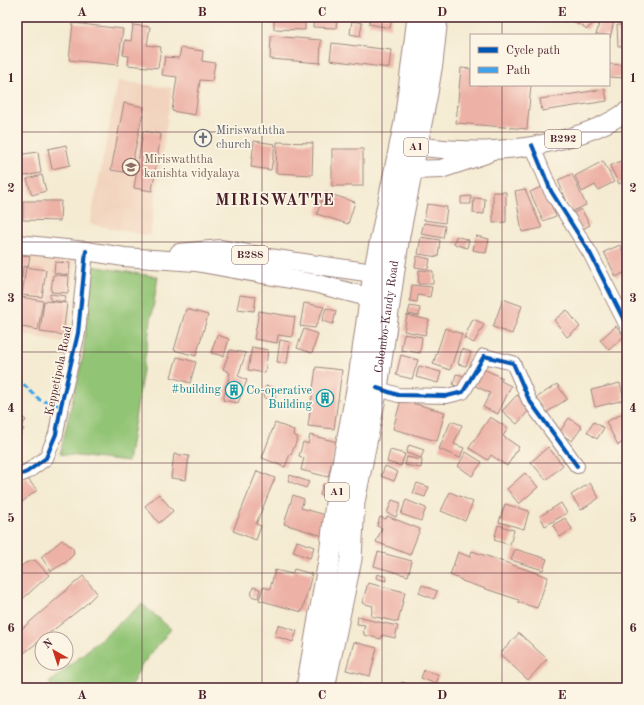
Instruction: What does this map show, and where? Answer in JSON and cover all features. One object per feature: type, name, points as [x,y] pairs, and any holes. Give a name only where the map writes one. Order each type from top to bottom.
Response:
[{"type":"highway","name":"Colombo-Kandy Road","points":[[408,145],[405,122],[418,17]]},
{"type":"highway","name":"Colombo-Kandy Road","points":[[307,688],[330,555],[337,494],[357,391],[379,300],[408,145],[432,63],[437,17]]},
{"type":"highway","name":"Colombo-Kandy Road","points":[[324,688],[350,558],[354,502],[377,388],[379,300]]},
{"type":"highway","points":[[330,555],[350,558]]},
{"type":"main road","name":"B292","points":[[408,145],[494,150],[532,145],[572,137],[611,122],[627,112]]},
{"type":"main road","name":"B292","points":[[403,169],[440,169],[470,160],[494,150]]},
{"type":"main road","name":"B288","points":[[17,244],[86,251],[124,257],[196,262],[318,284],[379,300]]},
{"type":"main road","name":"B288","points":[[124,257],[221,249],[383,275]]},
{"type":"street","points":[[532,145],[551,191],[590,253],[627,326]]},
{"type":"street","name":"Keppetipola Road","points":[[17,476],[27,472],[46,458],[56,434],[78,333],[86,251]]},
{"type":"street","points":[[377,388],[398,395],[447,396],[463,392],[484,356],[513,363],[529,400],[577,466]]},
{"type":"shaded area","name":"Miriswaththa kanishta vidyalaya","points":[[118,81],[172,88],[150,236],[90,224]]},
{"type":"shaded area","points":[[17,249],[76,256],[68,344],[17,333]]},
{"type":"green space","points":[[92,266],[158,277],[128,462],[60,454],[83,356]]},
{"type":"green space","points":[[142,604],[171,629],[141,666],[130,688],[54,688],[49,683],[63,671],[74,671],[74,662]]},
{"type":"building","points":[[274,17],[305,17],[305,30],[274,29]]},
{"type":"building","points":[[314,17],[337,17],[336,28],[313,27]]},
{"type":"building","points":[[371,17],[392,17],[390,28],[369,24]]},
{"type":"building","points":[[557,17],[568,17],[564,22]]},
{"type":"building","points":[[568,17],[585,17],[578,25]]},
{"type":"building","points":[[590,17],[600,17],[586,30],[582,25]]},
{"type":"building","points":[[601,17],[615,17],[610,38],[610,34],[596,34]]},
{"type":"building","points":[[352,21],[362,23],[360,36],[350,34]]},
{"type":"building","points":[[73,23],[123,29],[118,65],[69,60]]},
{"type":"building","points":[[133,25],[150,27],[147,45],[161,47],[158,68],[128,65],[129,56],[123,55],[125,40],[131,41]]},
{"type":"building","points":[[617,25],[627,25],[627,46],[618,46]]},
{"type":"building","points":[[271,36],[321,40],[320,63],[270,59]]},
{"type":"building","points":[[332,43],[391,50],[389,68],[330,60]]},
{"type":"building","points":[[181,48],[203,51],[202,61],[215,63],[212,81],[200,80],[195,115],[172,111],[177,77],[162,75],[165,57],[179,58]]},
{"type":"building","points":[[610,64],[627,65],[627,78],[610,77]]},
{"type":"building","points":[[461,68],[470,69],[470,86],[531,86],[527,129],[456,123]]},
{"type":"building","points":[[605,89],[607,101],[542,111],[540,99]]},
{"type":"building","points":[[124,103],[144,107],[130,173],[111,170]]},
{"type":"building","points":[[143,131],[161,134],[152,191],[134,188]]},
{"type":"building","points":[[254,141],[275,144],[271,170],[251,167]]},
{"type":"building","points":[[277,142],[313,143],[312,175],[276,173]]},
{"type":"building","points":[[66,145],[70,165],[52,169],[48,149]]},
{"type":"building","points":[[332,149],[363,149],[363,186],[332,186]]},
{"type":"building","points":[[38,152],[41,173],[19,177],[17,155]]},
{"type":"building","points":[[623,160],[627,169],[627,180],[619,184],[610,166]]},
{"type":"building","points":[[603,161],[614,182],[598,190],[595,185],[582,192],[575,176]]},
{"type":"building","points":[[572,174],[586,205],[571,212],[558,180]]},
{"type":"building","points":[[42,175],[46,191],[32,195],[27,179]]},
{"type":"building","points":[[543,186],[556,216],[543,221],[530,192]]},
{"type":"building","points":[[525,189],[542,228],[522,232],[515,191]]},
{"type":"building","points":[[324,192],[355,202],[348,224],[317,214]]},
{"type":"building","points":[[493,192],[506,192],[506,222],[493,223]]},
{"type":"building","points":[[471,196],[471,204],[461,204],[461,197]]},
{"type":"building","points":[[474,198],[485,199],[484,214],[473,213]]},
{"type":"building","points":[[17,199],[20,199],[19,216],[17,216]]},
{"type":"building","points":[[23,201],[61,201],[60,221],[23,220]]},
{"type":"building","points":[[427,204],[447,207],[445,223],[424,220]]},
{"type":"building","points":[[581,209],[590,225],[581,230],[572,214]]},
{"type":"building","points":[[424,223],[445,226],[443,238],[421,234]]},
{"type":"building","points":[[456,236],[469,240],[467,248],[454,244]]},
{"type":"building","points":[[476,236],[489,239],[486,253],[473,250]]},
{"type":"building","points":[[421,237],[440,240],[438,257],[418,254]]},
{"type":"building","points":[[620,245],[627,259],[627,271],[616,277],[604,252]]},
{"type":"building","points":[[17,255],[30,256],[28,267],[23,266],[22,278],[17,277]]},
{"type":"building","points":[[417,256],[430,259],[428,269],[415,267]]},
{"type":"building","points":[[55,262],[70,263],[69,275],[54,273]]},
{"type":"building","points":[[26,267],[46,270],[42,297],[22,295]]},
{"type":"building","points":[[419,270],[433,271],[433,284],[418,284]]},
{"type":"building","points":[[53,275],[69,276],[68,293],[51,292]]},
{"type":"building","points":[[412,285],[432,287],[430,297],[418,295],[417,302],[410,301]]},
{"type":"building","points":[[50,294],[66,296],[65,302],[50,300]]},
{"type":"building","points":[[240,295],[256,297],[254,311],[237,309]]},
{"type":"building","points":[[21,297],[43,301],[38,330],[17,326]]},
{"type":"building","points":[[503,299],[522,306],[512,334],[493,327]]},
{"type":"building","points":[[44,301],[67,303],[63,335],[40,332]]},
{"type":"building","points":[[304,303],[324,307],[315,328],[300,326]]},
{"type":"building","points":[[410,306],[420,308],[419,316],[408,314]]},
{"type":"building","points":[[326,308],[336,311],[333,324],[322,321]]},
{"type":"building","points":[[186,309],[208,315],[196,356],[174,350]]},
{"type":"building","points":[[567,310],[580,327],[567,337],[554,320]]},
{"type":"building","points":[[259,311],[295,317],[292,337],[278,335],[277,343],[254,339]]},
{"type":"building","points":[[407,315],[429,320],[425,335],[404,331]]},
{"type":"building","points":[[473,319],[484,324],[474,343],[464,338]]},
{"type":"building","points":[[616,326],[624,336],[609,350],[600,340]]},
{"type":"building","points":[[445,328],[462,334],[450,370],[433,364]]},
{"type":"building","points":[[304,329],[318,334],[312,353],[297,348]]},
{"type":"building","points":[[404,334],[422,337],[420,353],[401,350]]},
{"type":"building","points":[[217,335],[229,339],[224,356],[211,353]]},
{"type":"building","points":[[280,340],[290,342],[287,363],[277,362]]},
{"type":"building","points":[[252,347],[268,350],[265,373],[248,370]]},
{"type":"building","points":[[462,349],[471,352],[466,366],[458,364]]},
{"type":"building","points":[[230,350],[246,353],[238,376],[247,380],[238,403],[223,400],[230,373],[223,369]]},
{"type":"building","points":[[401,355],[418,360],[412,379],[396,375]]},
{"type":"building","points":[[177,357],[196,362],[190,383],[171,377]]},
{"type":"building","points":[[419,366],[441,372],[438,383],[416,377]]},
{"type":"building","name":"Co-operative Building","points":[[316,367],[342,370],[334,429],[308,426]]},
{"type":"building","points":[[479,367],[503,378],[501,381],[511,386],[498,414],[483,407],[490,393],[471,384]]},
{"type":"building","points":[[456,374],[465,376],[462,388],[453,385]]},
{"type":"building","points":[[620,383],[624,400],[595,407],[591,390]]},
{"type":"building","points":[[557,384],[567,399],[546,413],[536,398]]},
{"type":"building","points":[[266,386],[277,388],[275,399],[264,398]]},
{"type":"building","points":[[517,395],[531,408],[517,424],[502,411]]},
{"type":"building","points":[[401,400],[445,412],[437,441],[393,429]]},
{"type":"building","points":[[627,411],[627,440],[618,445],[606,422]]},
{"type":"building","points":[[17,413],[26,420],[21,427],[24,429],[19,436],[17,435]]},
{"type":"building","points":[[490,417],[508,428],[503,436],[519,447],[507,466],[491,455],[488,460],[469,448]]},
{"type":"building","points":[[569,418],[582,427],[572,441],[559,433]]},
{"type":"building","points":[[451,421],[462,425],[454,444],[464,448],[460,458],[439,449]]},
{"type":"building","points":[[594,422],[604,428],[597,439],[587,432]]},
{"type":"building","points":[[275,423],[294,430],[293,435],[298,437],[285,467],[262,458]]},
{"type":"building","points":[[310,435],[337,442],[328,477],[301,470],[304,458],[299,456],[303,442],[308,444]]},
{"type":"building","points":[[409,445],[424,450],[421,458],[406,453]]},
{"type":"building","points":[[548,447],[563,465],[546,480],[531,462]]},
{"type":"building","points":[[390,450],[405,454],[401,466],[387,462]]},
{"type":"building","points":[[466,452],[482,462],[472,476],[458,466]]},
{"type":"building","points":[[174,454],[189,456],[186,480],[171,478]]},
{"type":"building","points":[[407,457],[422,460],[421,468],[405,465]]},
{"type":"building","points":[[385,466],[398,472],[394,481],[381,476]]},
{"type":"building","points":[[257,471],[275,478],[256,524],[261,526],[256,540],[233,531]]},
{"type":"building","points":[[525,473],[538,487],[519,504],[507,489]]},
{"type":"building","points":[[290,475],[309,482],[306,488],[288,481]]},
{"type":"building","points":[[26,477],[37,490],[17,506],[17,484]]},
{"type":"building","points":[[417,483],[429,487],[425,497],[413,493]]},
{"type":"building","points":[[590,483],[599,498],[581,510],[571,495]]},
{"type":"building","points":[[323,484],[333,487],[330,498],[320,495]]},
{"type":"building","points":[[450,492],[473,502],[465,521],[441,511]]},
{"type":"building","points":[[159,494],[173,511],[159,523],[145,506]]},
{"type":"building","points":[[293,495],[304,499],[301,508],[329,516],[323,536],[284,524]]},
{"type":"building","points":[[627,496],[627,506],[623,497]]},
{"type":"building","points":[[392,500],[401,503],[396,517],[387,513]]},
{"type":"building","points":[[406,500],[426,508],[421,521],[401,514]]},
{"type":"building","points":[[561,503],[567,513],[545,526],[540,516]]},
{"type":"building","points":[[505,504],[529,511],[524,529],[499,522]]},
{"type":"building","points":[[387,516],[420,529],[410,555],[376,542],[382,528],[377,526],[380,517],[386,519]]},
{"type":"building","points":[[565,518],[572,529],[560,537],[553,525]]},
{"type":"building","points":[[498,525],[514,530],[510,545],[494,540]]},
{"type":"building","points":[[62,540],[73,548],[74,554],[66,562],[51,571],[41,557]]},
{"type":"building","points":[[297,541],[314,547],[310,558],[293,552]]},
{"type":"building","points":[[515,549],[547,559],[543,570],[511,560]]},
{"type":"building","points":[[472,551],[548,577],[537,608],[518,602],[519,600],[462,581],[450,575],[458,552],[470,557]]},
{"type":"building","points":[[378,552],[412,561],[408,576],[374,566]]},
{"type":"building","points":[[35,560],[49,575],[17,604],[17,570],[25,563]]},
{"type":"building","points":[[294,569],[312,574],[302,612],[259,600],[263,587],[270,589],[275,570],[292,574]]},
{"type":"building","points":[[377,574],[387,577],[386,581],[376,578]]},
{"type":"building","points":[[83,576],[97,593],[84,606],[52,631],[34,631],[34,645],[24,653],[17,650],[17,633]]},
{"type":"building","points":[[368,583],[405,592],[398,622],[371,616],[373,606],[362,603]]},
{"type":"building","points":[[422,585],[437,591],[434,599],[419,593]]},
{"type":"building","points":[[253,587],[260,589],[258,598],[251,596]]},
{"type":"building","points":[[358,616],[369,620],[398,626],[395,638],[382,635],[381,639],[364,635],[363,632],[365,625],[357,624]]},
{"type":"building","points":[[278,625],[297,631],[293,642],[275,636]]},
{"type":"building","points":[[519,633],[547,659],[528,680],[500,654]]},
{"type":"building","points":[[354,642],[377,648],[370,676],[346,670]]},
{"type":"building","points":[[424,670],[439,675],[436,684],[421,678]]},
{"type":"building","points":[[402,682],[416,687],[400,688]]},
{"type":"building","points":[[265,684],[278,688],[264,688]]},
{"type":"building","points":[[359,684],[369,688],[357,688]]},
{"type":"building","points":[[340,685],[352,687],[352,688],[340,688]]},
{"type":"marked path","points":[[17,378],[40,400],[61,406]]},
{"type":"cycle path","points":[[532,145],[551,191],[590,253],[627,326]]},
{"type":"cycle path","points":[[17,476],[27,472],[46,458],[56,434],[78,333],[86,251]]},
{"type":"cycle path","points":[[377,388],[398,395],[447,396],[463,392],[484,356],[513,363],[529,400],[577,466]]},
{"type":"place","name":"Miriswaththa church","points":[[203,138]]},
{"type":"place","name":"Miriswaththa kanishta vidyalaya","points":[[131,167]]},
{"type":"place","name":"#building","points":[[234,390]]},
{"type":"place","name":"Co-operative Building","points":[[325,398]]},
{"type":"district","name":"MIRISWATTE","points":[[275,201]]}]
